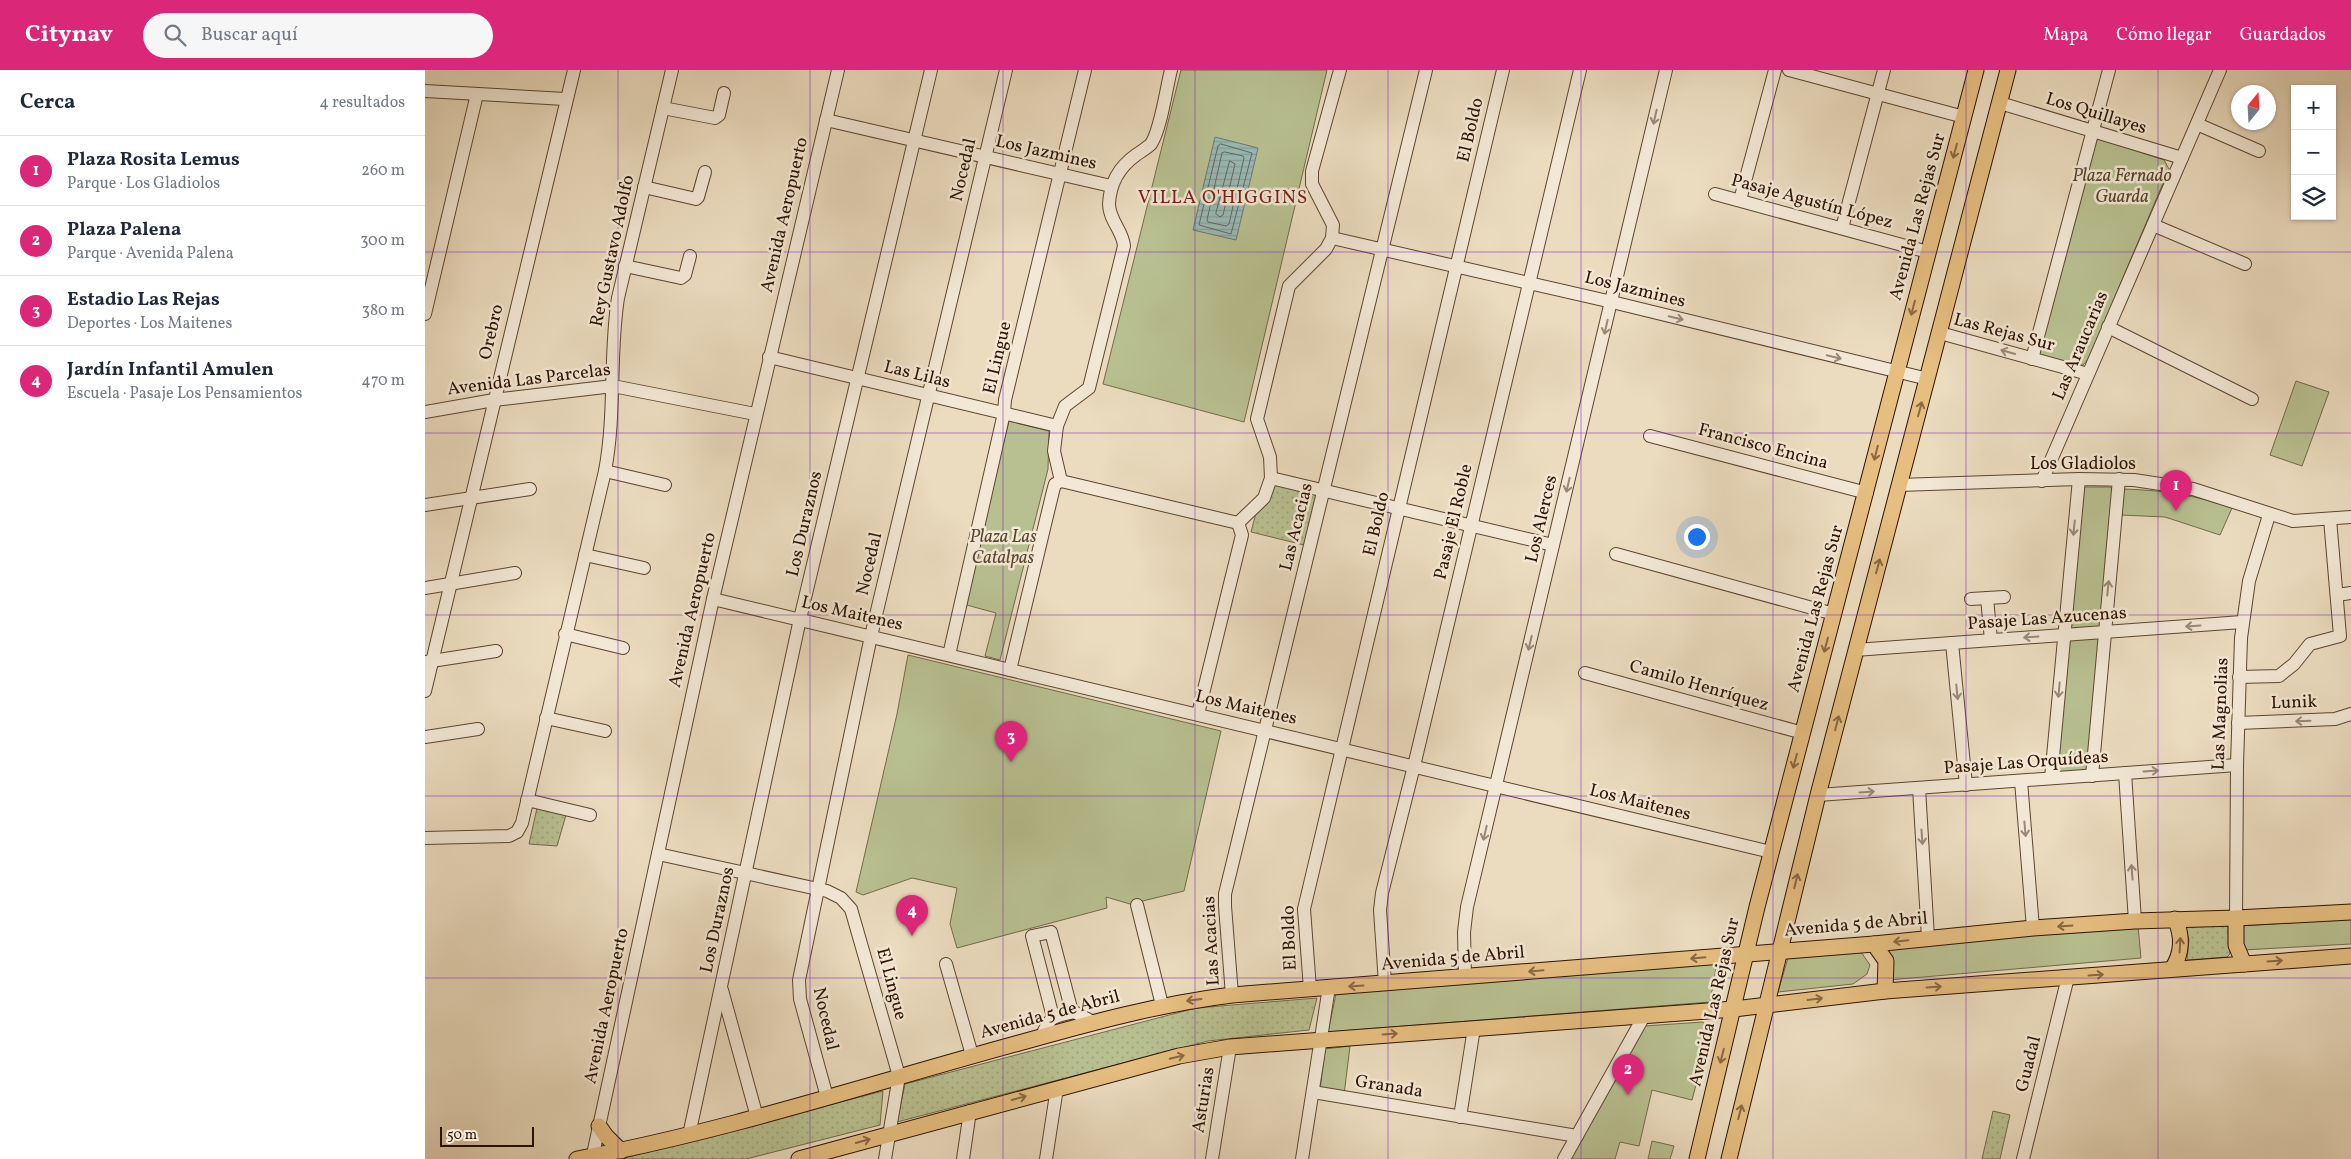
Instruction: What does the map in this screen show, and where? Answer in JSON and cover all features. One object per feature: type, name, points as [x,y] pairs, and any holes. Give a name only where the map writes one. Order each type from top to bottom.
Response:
[{"type":"main road","name":"Avenida Las Rejas Sur","points":[[1697,1159],[1771,852],[1867,493],[1896,372],[1976,70]]},
{"type":"main road","points":[[1729,1159],[1779,950],[1855,650],[2009,70]]},
{"type":"main road","name":"Avenida 5 de Abril","points":[[577,1159],[592,1158],[757,1117],[1093,1022],[1162,1005],[1232,995],[1385,984],[1779,950],[1874,944],[2033,928],[2135,921],[2351,912]]},
{"type":"main road","points":[[2236,918],[2236,945],[2244,964]]},
{"type":"main road","points":[[2172,969],[2178,958],[2181,944],[2175,919]]},
{"type":"main road","points":[[1874,944],[1886,961],[1885,991]]},
{"type":"main road","points":[[799,1159],[889,1133],[1179,1056],[1230,1047],[1733,1009],[1885,991],[2351,956]]},
{"type":"main road","points":[[599,1126],[606,1136],[621,1150]]},
{"type":"street","name":"Orebro","points":[[425,691],[429,662],[471,498],[565,99],[574,70]]},
{"type":"street","name":"Rey Gustavo Adolfo","points":[[425,838],[509,836],[517,832],[522,823],[565,634],[605,471],[613,420],[613,331],[625,266],[672,70]]},
{"type":"street","name":"Avenida Aeropuerto","points":[[592,1158],[713,599],[755,414],[838,70]]},
{"type":"street","name":"Los Duraznos","points":[[689,1135],[800,619],[931,70]]},
{"type":"street","name":"Nocedal","points":[[827,1097],[799,989],[871,636],[1006,70]]},
{"type":"street","name":"El Lingue","points":[[949,655],[1004,414],[1005,400],[1085,70]]},
{"type":"street","points":[[1061,481],[1054,451],[1057,426],[1065,406],[1089,388],[1124,246],[1123,240],[1111,218],[1109,206],[1111,186],[1126,163],[1150,145],[1155,134],[1171,70]]},
{"type":"street","points":[[1238,523],[1264,498],[1271,478],[1270,457],[1257,419],[1289,286],[1326,249],[1332,238],[1333,225],[1312,184],[1312,178],[1340,70]]},
{"type":"street","name":"Las Acacias","points":[[1232,995],[1225,900],[1426,70]]},
{"type":"street","name":"El Boldo","points":[[1310,989],[1303,909],[1503,70]]},
{"type":"street","name":"Pasaje El Roble","points":[[1385,984],[1380,902],[1580,70]]},
{"type":"street","name":"Los Alerces","points":[[1465,977],[1465,918],[1666,70]]},
{"type":"street","points":[[1740,200],[1775,70]]},
{"type":"street","points":[[1789,70],[1964,117]]},
{"type":"street","points":[[1842,228],[1884,70]]},
{"type":"street","points":[[2032,359],[2109,70]]},
{"type":"street","name":"Las Araucarias","points":[[2042,481],[2220,70]]},
{"type":"street","points":[[425,91],[565,99]]},
{"type":"street","points":[[663,108],[715,118],[719,115],[724,93]]},
{"type":"street","points":[[425,314],[477,94]]},
{"type":"street","name":"Los Quillayes","points":[[2000,103],[2182,158]]},
{"type":"street","name":"Los Jazmines","points":[[826,120],[1111,186]]},
{"type":"street","points":[[2197,124],[2259,150]]},
{"type":"street","points":[[644,187],[696,199],[699,197],[705,172]]},
{"type":"street","name":"Pasaje Agustín López","points":[[1715,194],[1928,252]]},
{"type":"street","points":[[2153,225],[2245,264]]},
{"type":"street","name":"Los Jazmines","points":[[1332,238],[1611,302],[1928,379]]},
{"type":"street","points":[[625,266],[681,278],[685,275],[690,256]]},
{"type":"street","points":[[2109,327],[2252,399]]},
{"type":"street","name":"Las Rejas Sur","points":[[1940,333],[2088,374]]},
{"type":"street","name":"Las Lilas","points":[[769,357],[1057,426]]},
{"type":"street","name":"Avenida Las Parcelas","points":[[425,412],[494,400],[613,386],[755,414]]},
{"type":"street","name":"Francisco Encina","points":[[1650,436],[1867,493]]},
{"type":"street","points":[[605,471],[665,485]]},
{"type":"street","points":[[1271,478],[1553,545]]},
{"type":"street","points":[[2051,778],[2079,479]]},
{"type":"street","name":"Los Gladiolos","points":[[1899,486],[2079,479],[2150,481],[2193,489],[2269,515],[2293,521],[2351,517]]},
{"type":"street","points":[[2092,776],[2119,479]]},
{"type":"street","points":[[1010,670],[1055,484],[1061,481],[1238,523]]},
{"type":"street","points":[[425,505],[530,489]]},
{"type":"street","name":"Las Magnolias","points":[[2236,918],[2237,723],[2242,622],[2252,566],[2269,515]]},
{"type":"street","points":[[2239,677],[2279,676],[2294,664],[2310,644],[2340,636],[2330,519]]},
{"type":"street","points":[[1197,714],[1242,535],[1238,523]]},
{"type":"street","points":[[1616,554],[1834,614]]},
{"type":"street","points":[[585,555],[644,568]]},
{"type":"street","points":[[425,588],[515,574]]},
{"type":"street","points":[[2337,595],[2351,594]]},
{"type":"street","points":[[1971,599],[2004,597]]},
{"type":"street","points":[[1987,598],[1991,640]]},
{"type":"street","name":"Los Maitenes","points":[[713,599],[1771,852]]},
{"type":"street","name":"Pasaje Las Azucenas","points":[[1855,650],[2242,622]]},
{"type":"street","points":[[565,634],[623,648]]},
{"type":"street","points":[[1952,643],[1966,785]]},
{"type":"street","points":[[429,662],[496,651]]},
{"type":"street","name":"Camilo Henríquez","points":[[1585,672],[1803,733]]},
{"type":"street","name":"Lunik","points":[[2237,723],[2335,719],[2351,714]]},
{"type":"street","points":[[546,718],[605,730]]},
{"type":"street","points":[[425,737],[478,729]]},
{"type":"street","name":"Pasaje Las Orquídeas","points":[[1818,795],[2237,764]]},
{"type":"street","points":[[2125,773],[2135,921]]},
{"type":"street","points":[[2021,781],[2033,928]]},
{"type":"street","points":[[1919,788],[1928,938]]},
{"type":"street","points":[[527,800],[590,815]]},
{"type":"street","points":[[658,854],[819,889]]},
{"type":"street","name":"El Lingue","points":[[819,889],[834,894],[847,903],[854,915],[899,1076]]},
{"type":"street","points":[[1137,906],[1162,1005]]},
{"type":"street","points":[[1053,1017],[1032,936],[1051,932],[1071,1012]]},
{"type":"street","points":[[946,964],[972,1055]]},
{"type":"street","name":"Guadal","points":[[2023,1159],[2069,977]]},
{"type":"street","name":"Los Duraznos","points":[[721,987],[757,1117]]},
{"type":"street","points":[[1302,1159],[1329,988]]},
{"type":"street","points":[[1042,1036],[1048,1022],[1053,1017],[1071,1012],[1079,1013],[1093,1022]]},
{"type":"street","points":[[1564,1159],[1644,1016]]},
{"type":"street","points":[[1460,1117],[1474,1028]]},
{"type":"street","name":"Asturias","points":[[1213,1159],[1230,1047]]},
{"type":"street","points":[[885,1159],[899,1076]]},
{"type":"street","points":[[1046,1159],[1057,1088]]},
{"type":"street","name":"Granada","points":[[1313,1092],[1577,1136]]},
{"type":"street","points":[[963,1159],[970,1112]]},
{"type":"green space","points":[[1181,70],[1327,70],[1244,422],[1103,384]]},
{"type":"green space","name":"Plaza Fernado Guarda","points":[[2097,138],[2164,160],[2169,169],[2089,358],[2083,365],[2077,365],[2037,354]]},
{"type":"green space","points":[[2296,381],[2329,392],[2302,466],[2270,455]]},
{"type":"green space","name":"Plaza Las Catalpas","points":[[1009,421],[1049,431],[1048,469],[1000,660],[985,656],[996,613],[963,604]]},
{"type":"green space","points":[[1274,484],[1317,495],[1304,545],[1251,532],[1257,509]]},
{"type":"green space","points":[[2084,487],[2109,487],[2113,489],[2087,771],[2059,772],[2057,771]]},
{"type":"green space","points":[[2123,489],[2178,494],[2232,508],[2220,535],[2165,517],[2121,515]]},
{"type":"green space","points":[[908,655],[1221,731],[1184,891],[1130,904],[1106,897],[1107,908],[957,948],[950,924],[957,888],[912,878],[863,895],[856,892],[897,714]]},
{"type":"green space","points":[[537,808],[566,815],[557,846],[529,844]]},
{"type":"green space","points":[[2351,919],[2351,944],[2243,950],[2241,926]]},
{"type":"green space","points":[[2185,924],[2228,926],[2230,954],[2227,957],[2187,960],[2189,940]]},
{"type":"green space","points":[[2138,926],[2141,958],[1889,980],[1886,948]]},
{"type":"green space","points":[[1861,952],[1870,965],[1867,974],[1853,984],[1778,992],[1788,958]]},
{"type":"green space","points":[[1717,963],[1710,1002],[1328,1032],[1336,994]]},
{"type":"green space","points":[[1317,998],[1309,1030],[1208,1041],[897,1122],[905,1084],[1196,1008]]},
{"type":"green space","points":[[1703,1022],[1710,1031],[1692,1100],[1652,1090],[1639,1146],[1620,1142],[1615,1159],[1570,1159],[1644,1026]]},
{"type":"green space","points":[[1350,1046],[1344,1095],[1320,1090],[1325,1049]]},
{"type":"green space","points":[[883,1091],[880,1125],[746,1159],[620,1159]]},
{"type":"green space","points":[[1993,1111],[2010,1115],[2000,1159],[1982,1159]]},
{"type":"green space","points":[[1652,1141],[1674,1146],[1670,1159],[1648,1159]]},
{"type":"water","points":[[1215,137],[1258,148],[1236,240],[1193,230]]},
{"type":"place","name":"Plaza Rosita Lemus","points":[[2176,511]]},
{"type":"place","name":"Estadio Las Rejas","points":[[1011,762]]},
{"type":"place","name":"Jardín Infantil Amulen","points":[[912,936]]},
{"type":"place","name":"Plaza Palena","points":[[1628,1095]]},
{"type":"district","name":"VILLA O'HIGGINS","points":[[1223,198]]}]
